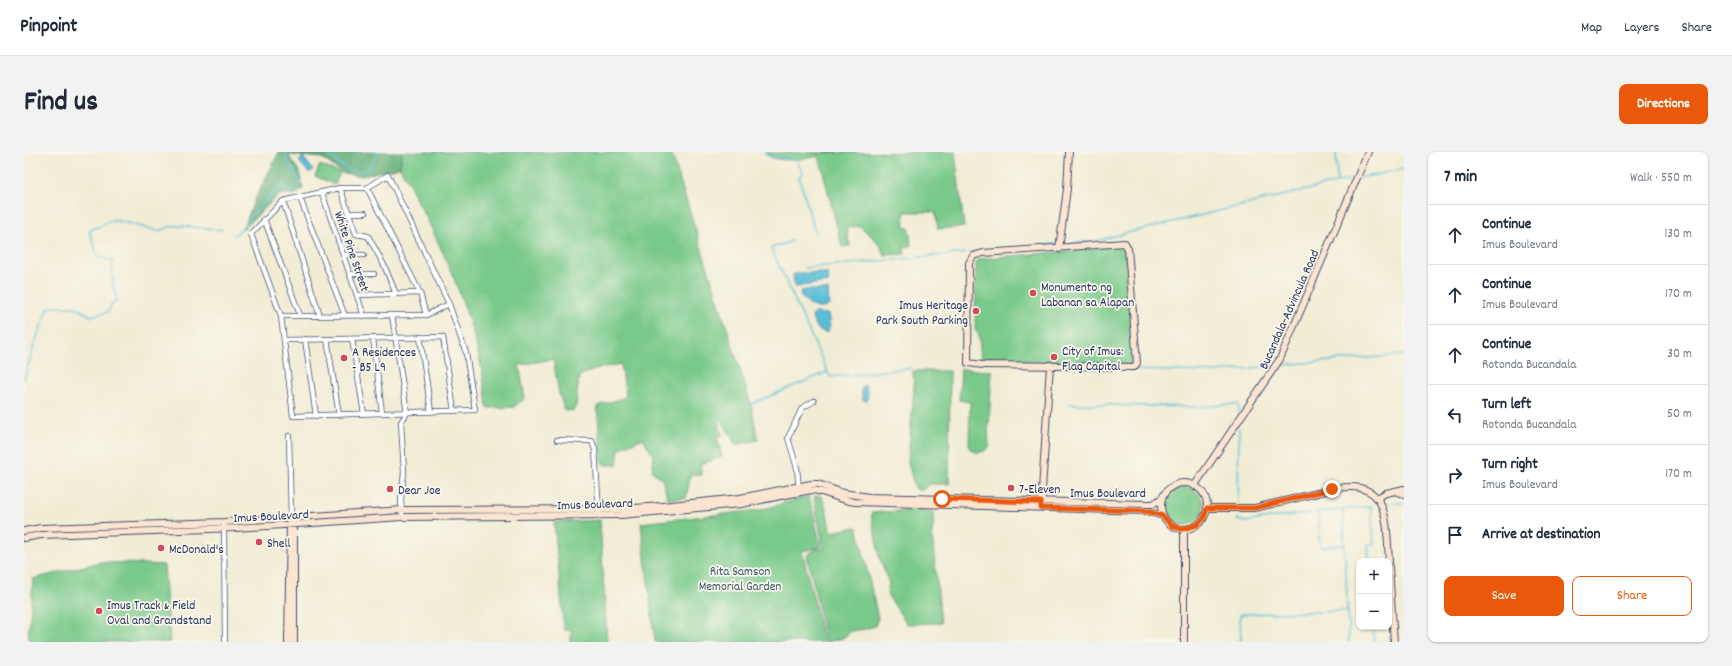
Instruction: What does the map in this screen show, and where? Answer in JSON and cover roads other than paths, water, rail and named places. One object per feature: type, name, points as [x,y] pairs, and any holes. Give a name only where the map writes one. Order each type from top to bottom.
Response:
[{"type":"main road","name":"Bucandala-Advincula Road","points":[[1195,485],[1280,359],[1368,152]]},
{"type":"main road","points":[[1059,249],[1067,189],[1069,153]]},
{"type":"main road","points":[[1123,243],[1127,245],[1137,363],[1134,367],[1129,368],[1050,365],[983,365],[968,363],[968,264],[973,256],[983,253],[1059,249],[1123,243]]},
{"type":"main road","points":[[1041,505],[1050,365]]},
{"type":"main road","points":[[1178,483],[1195,485],[1204,494],[1207,508],[1201,522],[1193,528],[1184,529],[1172,526],[1163,516],[1162,498],[1166,491],[1178,483]]},
{"type":"main road","name":"Imus Boulevard","points":[[24,538],[224,526],[291,519],[402,514],[599,512],[741,501],[818,484],[843,492],[869,497],[1005,500],[1041,505],[1146,511],[1163,516]]},
{"type":"main road","points":[[1207,508],[1255,508],[1346,487],[1364,490],[1377,498],[1385,512],[1389,558]]},
{"type":"main road","points":[[1377,498],[1383,494],[1404,489]]},
{"type":"main road","points":[[1394,491],[1404,494]]},
{"type":"main road","name":"Imus Boulevard","points":[[1041,505],[1153,504],[1162,498]]},
{"type":"main road","name":"Imus Boulevard","points":[[24,531],[41,528],[291,525],[402,514]]},
{"type":"main road","points":[[291,519],[294,642]]},
{"type":"main road","points":[[288,642],[291,525]]},
{"type":"main road","points":[[1184,529],[1184,642]]},
{"type":"main road","points":[[1391,594],[1394,642]]},
{"type":"street","points":[[388,175],[449,304],[466,353],[475,410],[294,416],[281,316],[251,234],[283,201],[340,188],[367,188],[388,175]]},
{"type":"street","points":[[340,188],[356,234],[368,236],[384,265],[396,294]]},
{"type":"street","points":[[367,188],[420,293],[426,315]]},
{"type":"street","name":"White Pine Street","points":[[322,193],[364,316]]},
{"type":"street","points":[[300,198],[345,316]]},
{"type":"street","points":[[283,201],[320,316]]},
{"type":"street","points":[[348,213],[365,213]]},
{"type":"street","points":[[264,219],[300,315]]},
{"type":"street","points":[[344,255],[364,255]]},
{"type":"street","points":[[350,274],[374,274]]},
{"type":"street","points":[[357,295],[420,293]]},
{"type":"street","points":[[281,316],[426,315],[449,304]]},
{"type":"street","points":[[392,315],[407,413],[401,422],[404,472],[402,514]]},
{"type":"street","points":[[284,340],[443,337],[454,411]]},
{"type":"street","points":[[352,338],[364,414]]},
{"type":"street","points":[[373,338],[382,414]]},
{"type":"street","points":[[420,338],[431,412]]},
{"type":"street","points":[[305,339],[316,416]]},
{"type":"street","points":[[327,339],[339,415]]},
{"type":"street","points":[[799,489],[797,468],[788,438],[802,408],[814,401]]},
{"type":"street","points":[[289,436],[291,519]]},
{"type":"street","points":[[557,440],[592,441],[595,450],[599,512]]},
{"type":"street","points":[[224,526],[225,642]]},
{"type":"water","points":[[303,157],[313,170],[309,173],[299,161]]},
{"type":"water","points":[[827,273],[829,282],[795,287],[793,276],[794,274]]},
{"type":"water","points":[[828,290],[829,305],[817,308],[809,304],[800,295],[801,291]]},
{"type":"water","points":[[814,313],[828,314],[830,325],[828,332],[817,328],[812,317]]},
{"type":"water","points":[[865,384],[868,396],[866,401],[863,400],[861,388]]},
{"type":"waterway","points":[[233,235],[238,233],[276,189],[284,187],[289,192],[298,190],[300,184],[295,171],[288,164],[286,152]]},
{"type":"waterway","points":[[325,152],[346,168],[358,171],[364,170],[370,166],[377,155],[376,152]]},
{"type":"waterway","points":[[764,152],[768,156],[796,159],[803,173],[799,177],[816,235]]},
{"type":"waterway","points":[[1336,152],[1337,182]]},
{"type":"waterway","points":[[1359,178],[1404,169]]},
{"type":"waterway","points":[[1073,243],[1094,241],[1352,179]]},
{"type":"waterway","points":[[24,379],[36,339],[49,307],[75,307],[91,316],[108,312],[112,303],[116,301],[112,275],[113,261],[98,257],[89,230],[101,226],[108,221],[119,221],[158,231],[173,226],[222,230]]},
{"type":"waterway","points":[[792,241],[771,248],[830,377],[911,368]]},
{"type":"waterway","points":[[1035,246],[1056,244]]},
{"type":"waterway","points":[[970,253],[978,252]]},
{"type":"waterway","points":[[805,268],[965,253]]},
{"type":"waterway","points":[[1281,365],[1404,355]]},
{"type":"waterway","points":[[1128,370],[1217,372],[1271,366]]},
{"type":"waterway","points":[[751,404],[827,372]]},
{"type":"waterway","points":[[1069,404],[1194,407],[1238,404],[1239,415]]},
{"type":"waterway","points":[[1238,502],[1239,429]]},
{"type":"waterway","points":[[1394,503],[1404,503]]},
{"type":"waterway","points":[[1238,518],[1237,520],[1246,522],[1372,506]]},
{"type":"waterway","points":[[1369,558],[1368,545],[1374,544],[1371,507]]},
{"type":"waterway","points":[[1343,509],[1349,642]]},
{"type":"waterway","points":[[1318,513],[1319,538],[1321,547],[1343,545]]},
{"type":"waterway","points":[[1241,642],[1240,615],[1242,614],[1347,611]]},
{"type":"waterway","points":[[1373,630],[1374,642]]},
{"type":"place","name":"Monumento ng Labanan sa Alapan","points":[[1033,293]]},
{"type":"place","name":"Imus Heritage Park South Parking","points":[[976,311]]},
{"type":"place","name":"City of Imus: Flag Capital","points":[[1054,357]]},
{"type":"place","name":"A Residences - B5 L9","points":[[344,358]]},
{"type":"place","name":"7-Eleven","points":[[1011,488]]},
{"type":"place","name":"Dear Joe","points":[[390,489]]},
{"type":"place","name":"Shell","points":[[259,542]]},
{"type":"place","name":"McDonald's","points":[[161,548]]},
{"type":"place","name":"Imus Track & Field Oval and Grandstand","points":[[99,611]]},
{"type":"park label","name":"Rita Samson Memorial Garden","points":[[740,578]]}]
